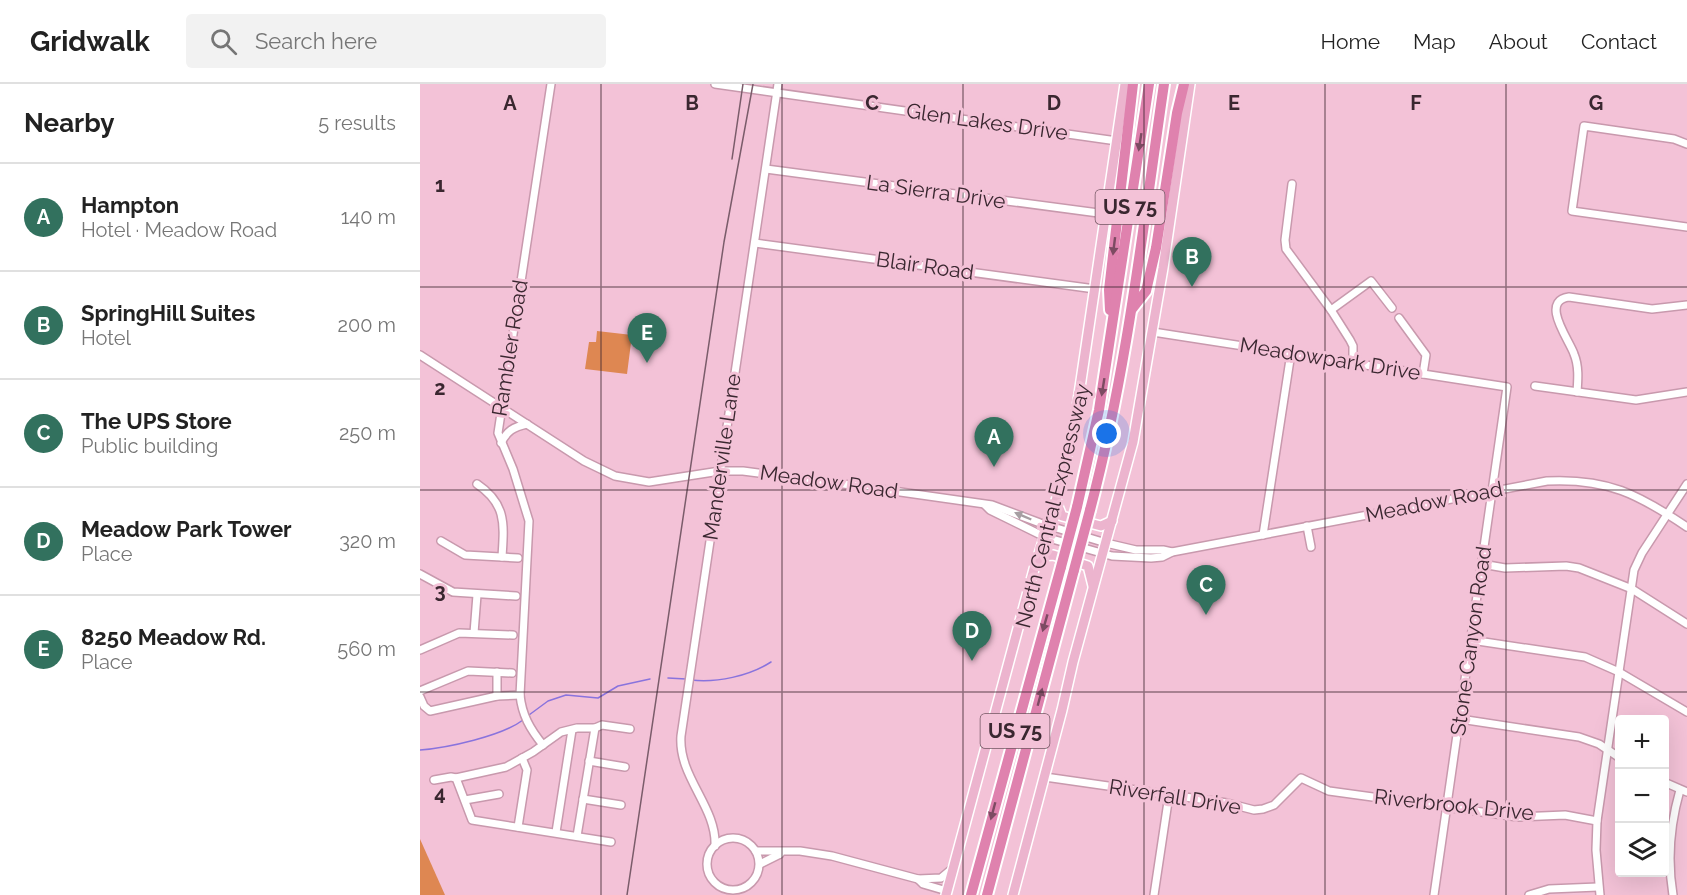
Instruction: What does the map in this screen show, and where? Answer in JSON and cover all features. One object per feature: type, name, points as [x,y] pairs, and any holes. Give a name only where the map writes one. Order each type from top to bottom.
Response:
[{"type":"highway","points":[[1112,330],[1109,290],[1133,84]]},
{"type":"highway","name":"North Central Expressway","points":[[971,895],[1077,507],[1097,420],[1149,84]]},
{"type":"highway","name":"North Central Expressway","points":[[987,895],[1090,510],[1113,413],[1164,84]]},
{"type":"highway","points":[[1130,312],[1146,291],[1184,84]]},
{"type":"main road","name":"North Central Expressway","points":[[947,893],[1034,569],[1056,501],[1079,398],[1125,84]]},
{"type":"main road","points":[[1013,895],[1133,442],[1153,332],[1190,84]]},
{"type":"main road","points":[[1056,501],[1062,516],[1101,526],[1112,521]]},
{"type":"main road","points":[[1034,569],[1040,559],[1047,555],[1088,566],[1094,588]]},
{"type":"street","name":"Rambler Road","points":[[543,745],[529,726],[521,705],[520,695],[529,521],[513,469],[498,433],[551,84]]},
{"type":"street","name":"Glen Lakes Drive","points":[[715,84],[778,88],[1117,141]]},
{"type":"street","name":"Manderville Lane","points":[[715,846],[713,825],[681,755],[681,736],[778,88]]},
{"type":"street","points":[[1687,144],[1674,139],[1584,126],[1572,212],[1687,227]]},
{"type":"street","name":"La Sierra Drive","points":[[766,169],[1106,214]]},
{"type":"street","points":[[1292,184],[1285,246],[1331,310],[1353,346],[1353,362]]},
{"type":"street","name":"Blair Road","points":[[755,243],[1095,289]]},
{"type":"street","points":[[1331,310],[1371,281],[1392,308]]},
{"type":"street","points":[[1578,392],[1578,371],[1574,353],[1562,330],[1557,314],[1558,303],[1562,299],[1569,297],[1659,309],[1687,305]]},
{"type":"street","points":[[1399,318],[1426,355],[1423,374]]},
{"type":"street","name":"Meadowpark Drive","points":[[1153,332],[1507,387]]},
{"type":"street","points":[[1263,535],[1291,353]]},
{"type":"street","name":"Meadow Road","points":[[420,355],[590,465],[627,479],[659,481],[720,471],[743,471],[992,505],[1048,525],[1136,550],[1172,552],[1547,481],[1583,481],[1621,489],[1649,502],[1687,527]]},
{"type":"street","points":[[1536,386],[1636,400],[1687,392]]},
{"type":"street","name":"Stone Canyon Road","points":[[1434,895],[1507,387]]},
{"type":"street","points":[[501,443],[511,429],[527,424]]},
{"type":"street","points":[[477,484],[494,499],[500,508],[503,530],[502,557]]},
{"type":"street","points":[[1529,895],[1549,889],[1599,891],[1596,850],[1597,821],[1638,561],[1687,484]]},
{"type":"street","name":"Meadow Road","points":[[985,505],[990,510],[1045,537],[1103,554],[1146,559],[1162,557],[1172,552]]},
{"type":"street","points":[[1307,526],[1311,547]]},
{"type":"street","points":[[441,541],[465,555],[518,558]]},
{"type":"street","points":[[1482,564],[1505,568],[1572,567],[1593,573],[1632,589],[1687,624]]},
{"type":"street","points":[[420,573],[453,592],[516,596]]},
{"type":"street","points":[[474,633],[477,595]]},
{"type":"street","points":[[420,650],[459,633],[513,635]]},
{"type":"street","points":[[1471,640],[1585,657],[1619,672],[1687,712]]},
{"type":"street","points":[[420,691],[468,671],[512,673]]},
{"type":"street","points":[[497,672],[497,696]]},
{"type":"street","points":[[420,697],[424,706],[430,711],[497,696],[520,695]]},
{"type":"street","points":[[1460,719],[1579,736],[1599,744],[1615,755]]},
{"type":"street","points":[[434,780],[456,778],[507,767],[561,732],[602,725],[630,729]]},
{"type":"street","points":[[577,836],[595,728]]},
{"type":"street","points":[[556,832],[572,730]]},
{"type":"street","points":[[518,826],[526,770],[522,758]]},
{"type":"street","points":[[589,761],[625,767]]},
{"type":"street","name":"Riverfall Drive","points":[[1045,777],[1227,803],[1254,810],[1274,805],[1295,783]]},
{"type":"street","points":[[456,778],[472,819],[611,842]]},
{"type":"street","name":"Riverbrook Drive","points":[[1295,783],[1301,778],[1329,791],[1518,817],[1565,815],[1597,821]]},
{"type":"street","points":[[1669,784],[1684,791],[1672,822],[1670,846],[1673,895]]},
{"type":"street","points":[[465,800],[499,794]]},
{"type":"street","points":[[1154,895],[1169,795]]},
{"type":"street","points":[[583,799],[621,804]]},
{"type":"street","name":"Manderville Lane","points":[[713,825],[728,838]]},
{"type":"street","points":[[728,838],[743,840],[756,851],[760,864],[756,878],[734,893],[716,883],[709,873],[707,861],[715,846],[728,838]]},
{"type":"street","points":[[756,851],[800,851],[832,856],[918,879],[941,878],[954,867]]},
{"type":"street","points":[[760,864],[785,852]]},
{"type":"street","points":[[918,879],[923,884],[947,893]]},
{"type":"street","points":[[744,895],[747,886]]},
{"type":"shaded area","points":[[597,331],[632,335],[627,374],[585,369],[589,342],[596,342]]},
{"type":"shaded area","points":[[420,839],[445,895],[420,895]]},
{"type":"waterway","points":[[691,680],[732,677],[753,671],[771,662]]},
{"type":"waterway","points":[[668,678],[686,679]]},
{"type":"waterway","points":[[529,715],[548,701],[566,695],[598,698],[618,686],[650,679]]},
{"type":"waterway","points":[[420,750],[474,740],[502,731],[523,720]]},
{"type":"tram line","points":[[732,159],[743,84]]},
{"type":"tram line","points":[[627,895],[724,242],[753,84]]},
{"type":"place","name":"SpringHill Suites","points":[[1192,287]]},
{"type":"place","name":"8250 Meadow Rd.","points":[[647,363]]},
{"type":"place","name":"Hampton","points":[[994,467]]},
{"type":"place","name":"The UPS Store","points":[[1206,615]]},
{"type":"place","name":"Meadow Park Tower","points":[[972,661]]}]
